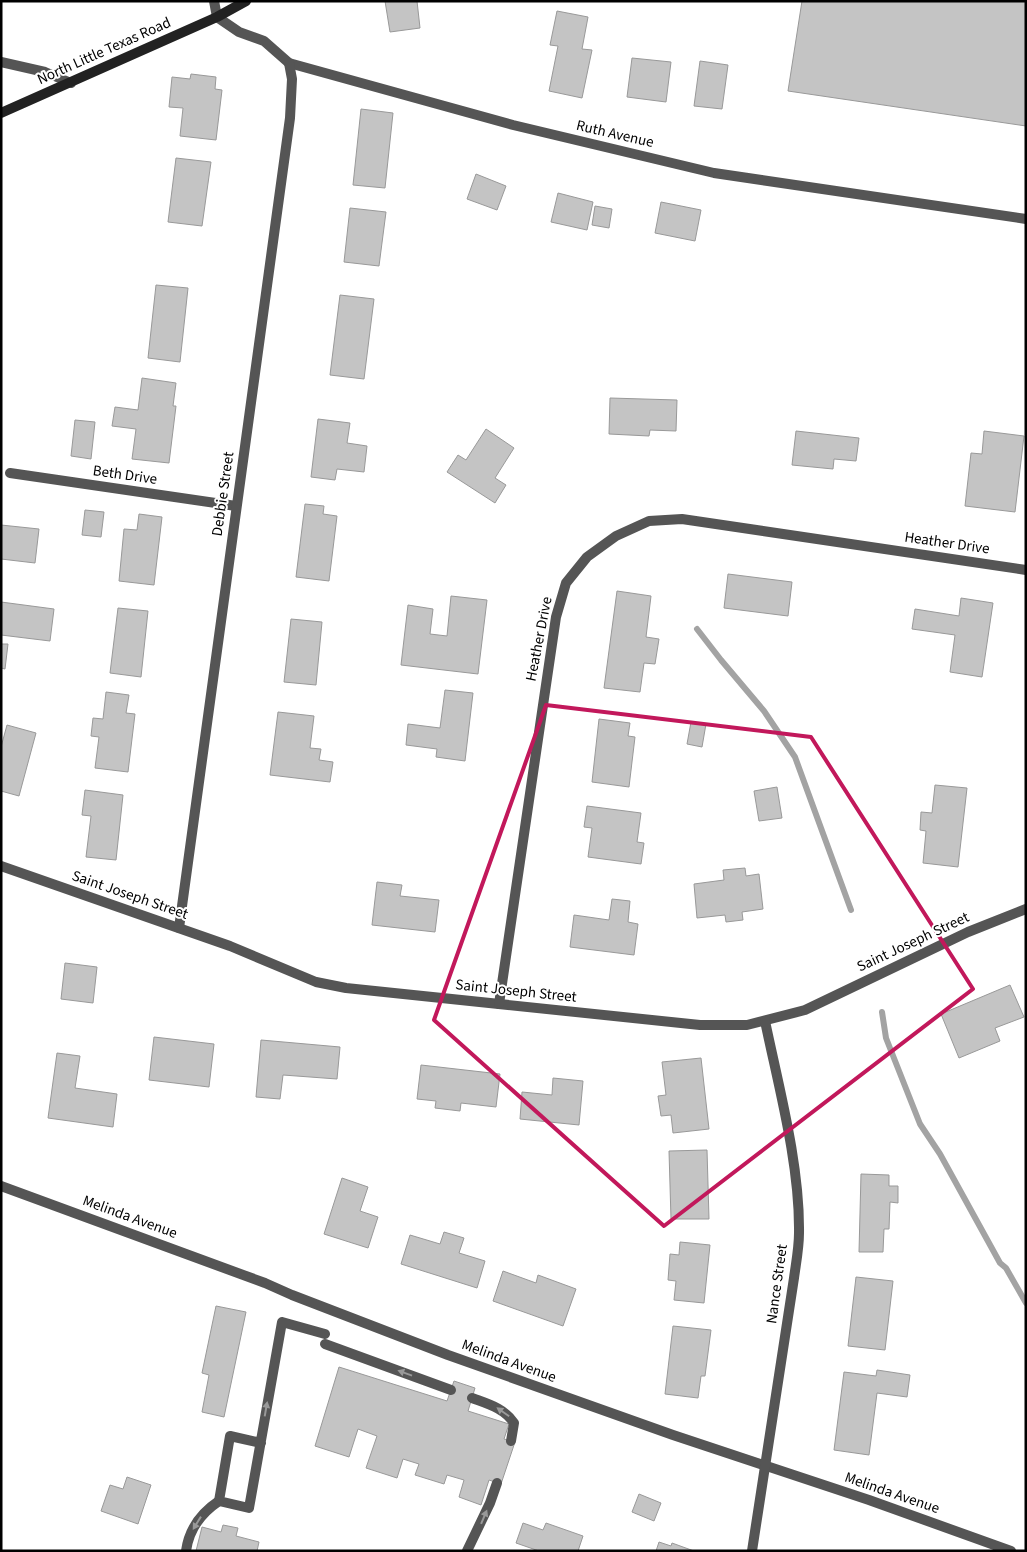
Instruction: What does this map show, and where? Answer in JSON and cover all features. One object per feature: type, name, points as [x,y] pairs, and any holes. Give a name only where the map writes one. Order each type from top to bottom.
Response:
[{"type":"street","points":[[214,1],[217,17]]},
{"type":"street","name":"North Little Texas Road","points":[[1,114],[217,17],[246,1]]},
{"type":"street","name":"Ruth Avenue","points":[[217,17],[239,32],[264,41],[289,63],[512,125],[714,173],[1026,219]]},
{"type":"street","points":[[1,62],[45,72],[71,84]]},
{"type":"street","name":"Debbie Street","points":[[179,928],[290,118],[292,79],[289,63]]},
{"type":"street","name":"Beth Drive","points":[[10,473],[236,506]]},
{"type":"street","name":"Heather Drive","points":[[499,1004],[556,617],[566,583],[587,557],[616,536],[650,520],[682,519],[1026,570]]},
{"type":"street","name":"Saint Joseph Street","points":[[1,866],[230,946],[316,982],[346,988],[700,1025],[747,1025],[805,1010],[1025,906]]},
{"type":"street","name":"Nance Street","points":[[752,1551],[794,1278],[799,1233],[796,1190],[787,1127],[765,1021]]},
{"type":"street","name":"Melinda Avenue","points":[[1,1186],[265,1283],[292,1296],[448,1355],[673,1435],[1011,1551]]},
{"type":"street","points":[[186,1551],[187,1539],[198,1519],[207,1509],[219,1502],[249,1508],[282,1322],[451,1390]]},
{"type":"street","points":[[472,1398],[500,1408],[509,1416],[514,1423],[511,1441]]},
{"type":"street","points":[[219,1502],[230,1436],[261,1443]]},
{"type":"street","points":[[468,1551],[497,1483]]},
{"type":"highlighted area","points":[[546,705],[811,737],[973,989],[664,1226],[434,1020]]},
{"type":"building","points":[[385,1],[417,1],[420,28],[390,32]]},
{"type":"building","points":[[802,1],[1026,1],[1026,126],[788,91]]},
{"type":"building","points":[[557,11],[588,17],[582,49],[592,50],[582,98],[549,91],[558,46],[550,45]]},
{"type":"building","points":[[632,58],[671,62],[666,102],[627,97]]},
{"type":"building","points":[[700,61],[728,65],[722,109],[694,106]]},
{"type":"building","points":[[191,74],[216,77],[215,89],[222,90],[216,140],[180,136],[183,108],[169,107],[172,77],[190,79]]},
{"type":"building","points":[[361,109],[393,113],[385,188],[353,185]]},
{"type":"building","points":[[176,158],[211,162],[202,226],[168,222]]},
{"type":"building","points":[[476,174],[506,186],[497,210],[467,199]]},
{"type":"building","points":[[558,193],[593,202],[587,230],[551,222]]},
{"type":"building","points":[[661,202],[701,210],[695,241],[655,233]]},
{"type":"building","points":[[595,206],[612,209],[609,228],[592,225]]},
{"type":"building","points":[[350,208],[386,212],[379,266],[344,262]]},
{"type":"building","points":[[156,285],[188,288],[180,362],[148,358]]},
{"type":"building","points":[[340,295],[374,299],[364,379],[330,375]]},
{"type":"building","points":[[142,378],[176,383],[173,406],[176,406],[169,463],[132,459],[136,429],[112,426],[115,407],[138,410]]},
{"type":"building","points":[[610,398],[677,400],[676,431],[650,430],[649,436],[609,434]]},
{"type":"building","points":[[318,419],[350,423],[347,443],[367,446],[364,472],[337,469],[335,480],[311,477]]},
{"type":"building","points":[[75,420],[95,422],[91,459],[71,456]]},
{"type":"building","points":[[486,429],[514,448],[495,478],[506,485],[495,503],[447,472],[458,455],[466,460]]},
{"type":"building","points":[[796,431],[859,438],[856,461],[834,459],[833,469],[792,465]]},
{"type":"building","points":[[984,431],[1024,436],[1015,512],[965,506],[971,453],[982,454]]},
{"type":"building","points":[[305,504],[324,506],[323,514],[337,516],[329,581],[296,577]]},
{"type":"building","points":[[85,510],[104,512],[101,537],[82,535]]},
{"type":"building","points":[[139,514],[162,517],[154,585],[119,581],[124,529],[137,530]]},
{"type":"building","points":[[1,525],[39,529],[35,563],[1,559]]},
{"type":"building","points":[[728,574],[792,582],[788,616],[724,608]]},
{"type":"building","points":[[617,591],[651,596],[646,637],[659,639],[655,664],[644,663],[640,692],[604,688]]},
{"type":"building","points":[[451,596],[487,600],[478,674],[401,665],[408,605],[433,609],[430,634],[447,636]]},
{"type":"building","points":[[961,598],[993,603],[982,677],[950,672],[955,635],[912,629],[915,609],[959,616]]},
{"type":"building","points":[[1,602],[54,609],[50,641],[1,635]]},
{"type":"building","points":[[118,608],[148,611],[141,677],[110,673]]},
{"type":"building","points":[[291,619],[322,622],[316,685],[284,682]]},
{"type":"building","points":[[1,644],[8,644],[5,669],[1,668]]},
{"type":"building","points":[[445,690],[473,693],[465,761],[436,757],[437,749],[406,745],[408,724],[440,728]]},
{"type":"building","points":[[106,692],[129,695],[126,713],[135,714],[128,772],[95,768],[99,737],[91,736],[93,718],[103,719]]},
{"type":"building","points":[[278,712],[314,716],[310,748],[321,749],[319,760],[333,762],[330,782],[270,775]]},
{"type":"building","points":[[599,719],[630,723],[628,736],[635,737],[629,787],[592,782]]},
{"type":"building","points":[[691,722],[706,724],[702,747],[687,744]]},
{"type":"building","points":[[7,725],[36,733],[19,796],[1,791],[1,747]]},
{"type":"building","points":[[935,785],[967,788],[958,867],[923,863],[926,831],[920,830],[921,812],[932,813]]},
{"type":"building","points":[[777,787],[782,818],[759,821],[754,791]]},
{"type":"building","points":[[85,790],[123,795],[116,860],[86,857],[91,816],[82,815]]},
{"type":"building","points":[[587,806],[641,813],[637,842],[644,843],[641,864],[588,857],[592,828],[584,827]]},
{"type":"building","points":[[745,868],[746,876],[759,874],[763,909],[742,912],[743,920],[726,922],[725,915],[697,918],[694,884],[724,880],[723,870]]},
{"type":"building","points":[[377,882],[402,885],[400,896],[439,900],[435,932],[372,925]]},
{"type":"building","points":[[612,899],[630,901],[628,922],[638,924],[634,955],[570,947],[574,915],[609,920]]},
{"type":"building","points":[[65,963],[97,967],[93,1003],[61,999]]},
{"type":"building","points":[[1010,985],[1024,1017],[995,1028],[1000,1041],[959,1058],[941,1014]]},
{"type":"building","points":[[154,1037],[214,1044],[209,1087],[149,1080]]},
{"type":"building","points":[[261,1040],[340,1047],[337,1079],[283,1075],[280,1099],[256,1097]]},
{"type":"building","points":[[57,1053],[80,1056],[75,1088],[117,1094],[113,1127],[48,1118]]},
{"type":"building","points":[[701,1058],[709,1129],[673,1133],[671,1115],[661,1116],[658,1096],[666,1095],[662,1062]]},
{"type":"building","points":[[421,1065],[500,1074],[496,1107],[461,1103],[460,1111],[435,1108],[436,1101],[417,1099]]},
{"type":"building","points":[[553,1078],[583,1081],[579,1125],[520,1119],[522,1092],[552,1095]]},
{"type":"building","points":[[707,1150],[709,1219],[671,1219],[669,1151]]},
{"type":"building","points":[[861,1174],[889,1175],[889,1186],[898,1186],[898,1203],[890,1202],[889,1229],[884,1229],[883,1252],[859,1252]]},
{"type":"building","points":[[342,1178],[368,1187],[360,1211],[378,1217],[368,1248],[324,1234]]},
{"type":"building","points":[[444,1232],[464,1238],[459,1253],[485,1261],[477,1288],[401,1264],[410,1235],[440,1244]]},
{"type":"building","points":[[680,1242],[710,1245],[704,1303],[674,1300],[676,1281],[668,1280],[670,1254],[679,1255]]},
{"type":"building","points":[[503,1271],[536,1283],[538,1275],[576,1289],[563,1326],[493,1301]]},
{"type":"building","points":[[856,1277],[893,1281],[885,1350],[848,1346]]},
{"type":"building","points":[[216,1306],[246,1312],[224,1417],[202,1412],[209,1375],[202,1373]]},
{"type":"building","points":[[673,1326],[711,1330],[705,1376],[701,1376],[698,1398],[665,1394]]},
{"type":"building","points":[[339,1367],[447,1401],[454,1381],[475,1388],[468,1411],[509,1424],[504,1439],[515,1442],[501,1484],[489,1480],[481,1505],[459,1497],[464,1480],[447,1475],[444,1484],[415,1475],[419,1464],[403,1459],[397,1478],[366,1468],[377,1436],[358,1429],[349,1457],[315,1446]]},
{"type":"building","points":[[877,1370],[910,1375],[907,1397],[877,1393],[869,1455],[834,1450],[844,1372],[876,1376]]},
{"type":"building","points":[[127,1477],[151,1485],[138,1524],[101,1511],[110,1485],[123,1489]]},
{"type":"building","points":[[639,1494],[661,1503],[654,1521],[632,1512]]},
{"type":"building","points":[[523,1523],[543,1530],[546,1523],[583,1536],[578,1551],[539,1551],[516,1543]]},
{"type":"building","points":[[223,1525],[238,1528],[236,1536],[259,1542],[257,1551],[196,1551],[202,1527],[221,1532]]},
{"type":"building","points":[[659,1542],[671,1546],[672,1543],[694,1551],[656,1551]]},
{"type":"waterway","points":[[697,629],[764,711],[795,757],[851,910]]},
{"type":"waterway","points":[[882,1012],[886,1038],[920,1124],[940,1154],[1000,1263],[1006,1268],[1026,1303]]}]
